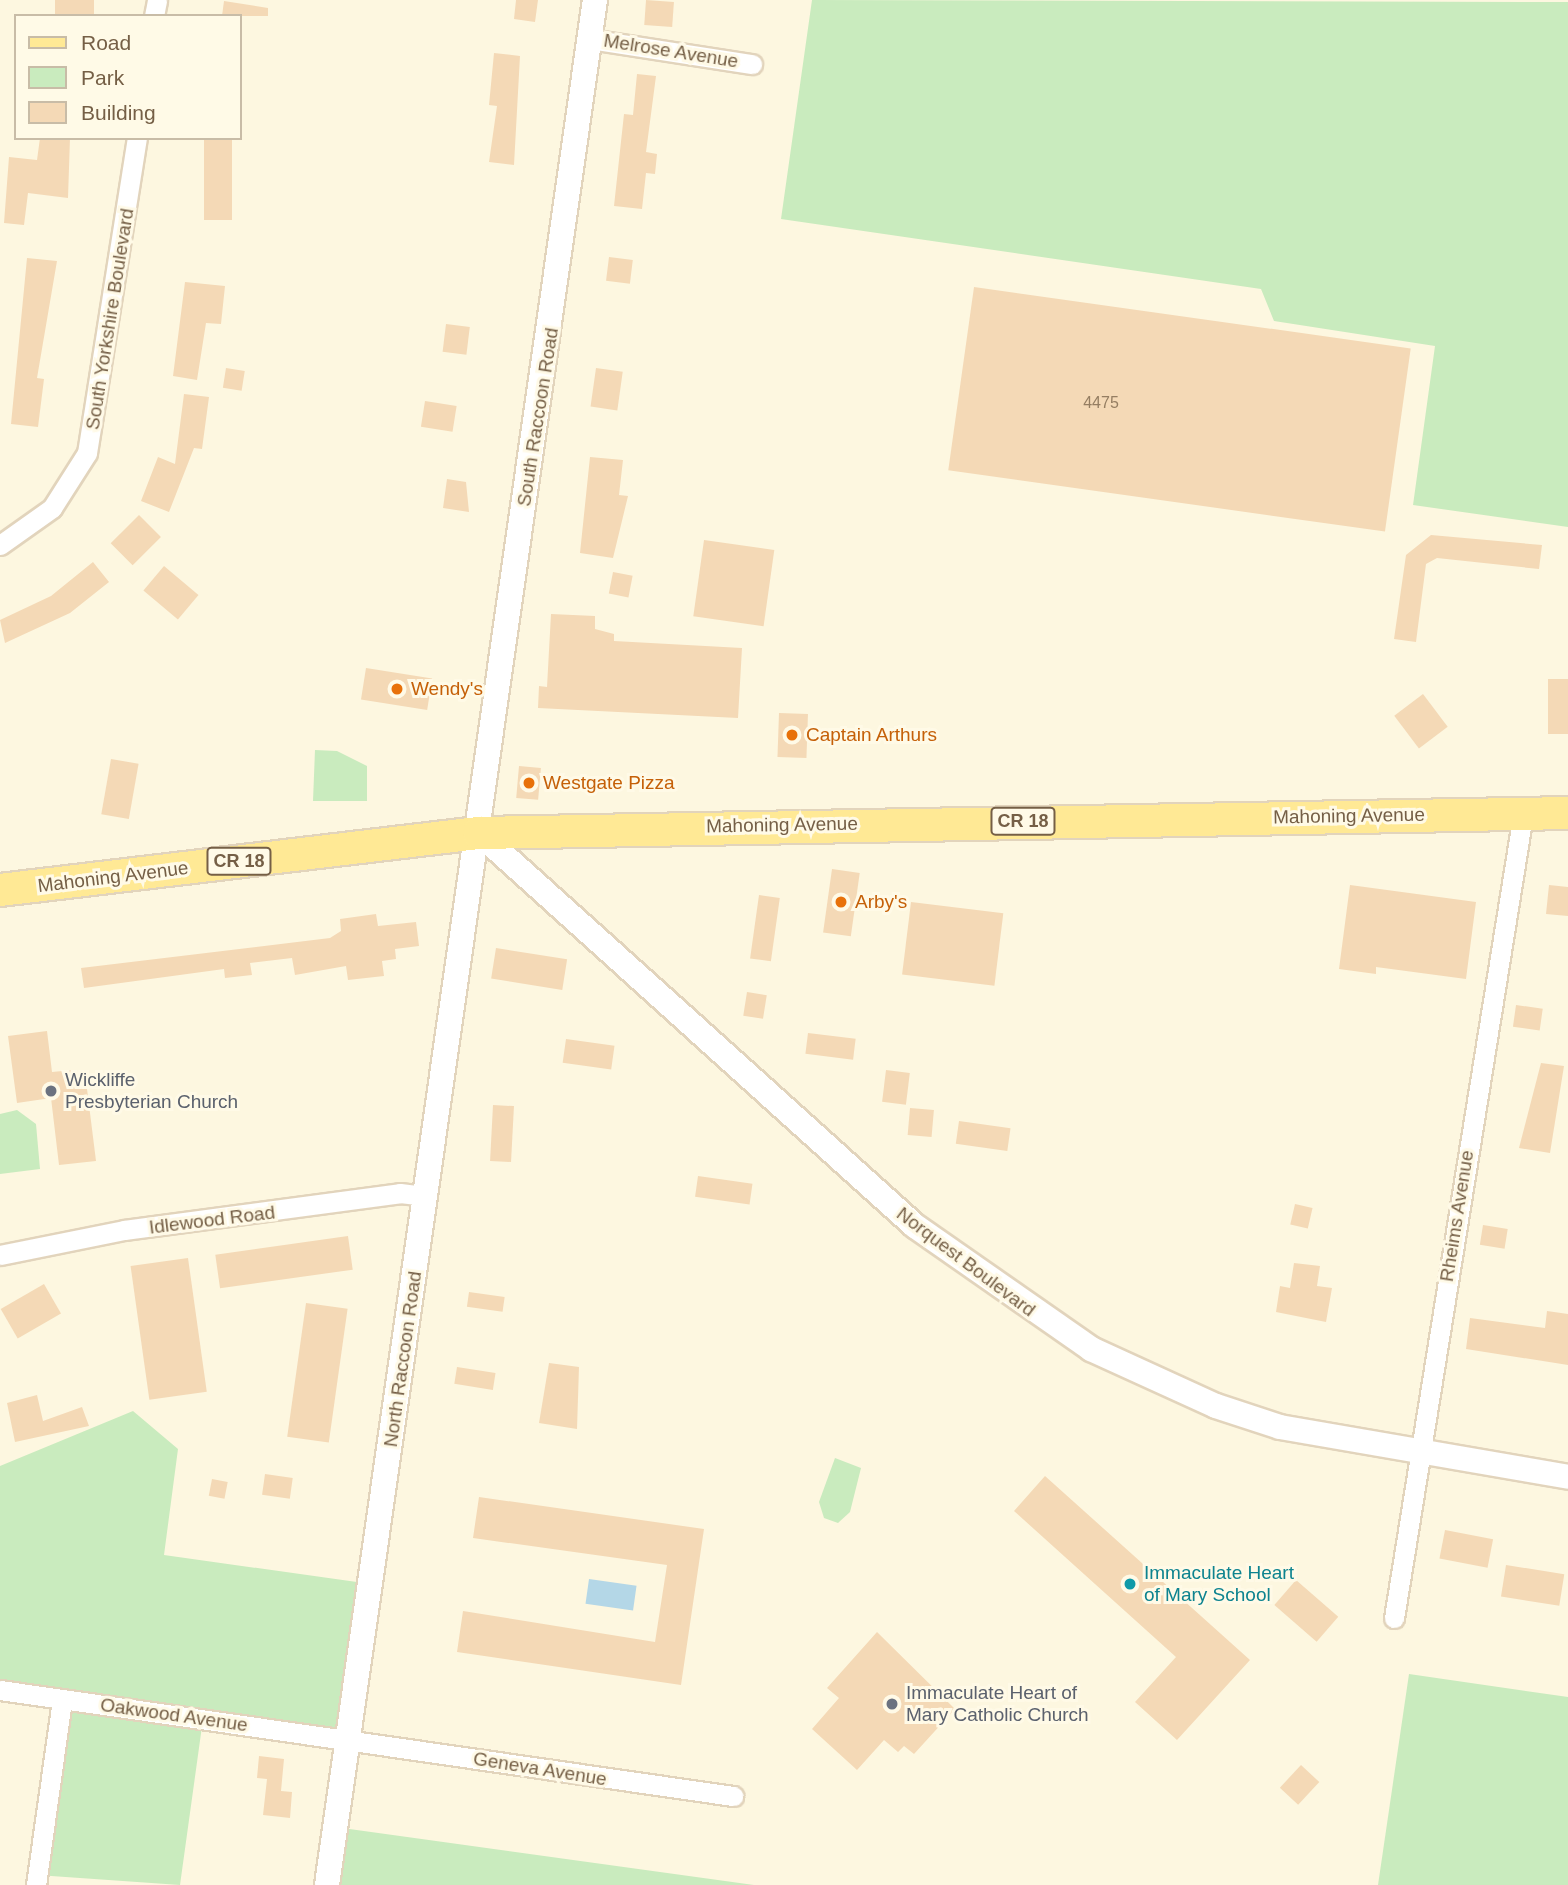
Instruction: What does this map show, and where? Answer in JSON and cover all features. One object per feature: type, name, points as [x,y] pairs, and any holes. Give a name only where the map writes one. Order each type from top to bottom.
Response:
[{"type":"main road","name":"Mahoning Avenue","points":[[0,890],[479,833],[1568,813]]},
{"type":"street","name":"South Raccoon Road","points":[[479,833],[595,0]]},
{"type":"street","name":"Melrose Avenue","points":[[590,38],[752,64]]},
{"type":"street","name":"South Yorkshire Boulevard","points":[[0,545],[52,508],[87,453],[137,140]]},
{"type":"street","name":"Rheims Avenue","points":[[1394,1618],[1415,1455],[1523,814]]},
{"type":"street","name":"North Raccoon Road","points":[[327,1885],[479,833]]},
{"type":"street","name":"Norquest Boulevard","points":[[479,833],[808,1134],[915,1226],[1036,1316],[1151,1379],[1216,1406],[1319,1437],[1415,1455],[1568,1478]]},
{"type":"street","name":"Idlewood Road","points":[[0,1255],[124,1230],[400,1193],[426,1196]]},
{"type":"street","name":"Oakwood Avenue","points":[[0,1690],[347,1740]]},
{"type":"street","points":[[36,1885],[62,1700]]},
{"type":"street","name":"Geneva Avenue","points":[[347,1740],[733,1796]]},
{"type":"green space","points":[[812,0],[1568,2],[1568,527],[1413,505],[1435,346],[1274,321],[1261,289],[781,219]]},
{"type":"green space","points":[[315,750],[337,751],[367,766],[367,801],[313,801]]},
{"type":"green space","points":[[17,1110],[36,1124],[40,1169],[0,1174],[0,1114]]},
{"type":"green space","points":[[133,1411],[178,1449],[164,1555],[371,1584],[347,1740],[203,1719],[180,1885],[37,1875],[62,1700],[0,1690],[0,1466]]},
{"type":"green space","points":[[835,1458],[861,1468],[850,1512],[838,1523],[824,1518],[819,1502]]},
{"type":"green space","points":[[1409,1674],[1568,1697],[1568,1885],[1378,1885]]},
{"type":"green space","points":[[335,1827],[754,1885],[327,1885]]},
{"type":"water","points":[[589,1579],[637,1586],[633,1610],[586,1604]]},
{"type":"building","points":[[55,0],[94,0],[94,14],[55,14]]},
{"type":"building","points":[[516,0],[538,0],[535,22],[514,19]]},
{"type":"building","points":[[646,0],[674,2],[672,27],[644,25]]},
{"type":"building","points":[[224,1],[268,8],[268,16],[222,14]]},
{"type":"building","points":[[494,53],[520,56],[514,165],[489,162],[497,106],[489,105]]},
{"type":"building","points":[[637,74],[656,76],[646,152],[657,154],[655,174],[646,173],[642,209],[614,206],[624,114],[633,115]]},
{"type":"building","points":[[40,140],[70,140],[68,198],[28,193],[24,225],[4,223],[9,157],[37,160]]},
{"type":"building","points":[[204,140],[232,140],[232,220],[204,220]]},
{"type":"building","points":[[609,257],[633,260],[630,284],[606,281]]},
{"type":"building","points":[[27,258],[57,261],[37,378],[44,379],[38,427],[11,424]]},
{"type":"building","points":[[185,282],[225,286],[221,324],[206,323],[197,380],[173,376]]},
{"type":"building","points":[[974,287],[1411,348],[1385,532],[948,470]]},
{"type":"building","points":[[446,324],[470,327],[466,355],[443,352]]},
{"type":"building","points":[[226,368],[245,371],[242,391],[223,388]]},
{"type":"building","points":[[596,368],[623,372],[617,410],[591,407]]},
{"type":"building","points":[[184,394],[209,397],[202,449],[194,448],[169,512],[141,501],[158,457],[175,464]]},
{"type":"building","points":[[425,401],[457,406],[453,432],[421,427]]},
{"type":"building","points":[[590,457],[623,460],[619,495],[628,496],[613,558],[580,553]]},
{"type":"building","points":[[447,479],[466,482],[469,512],[443,508]]},
{"type":"building","points":[[139,515],[161,537],[133,565],[111,543]]},
{"type":"building","points":[[1431,535],[1542,545],[1539,569],[1437,558],[1426,564],[1416,642],[1394,639],[1406,555]]},
{"type":"building","points":[[704,540],[774,550],[764,626],[693,616]]},
{"type":"building","points":[[93,562],[109,582],[70,613],[5,643],[0,620],[51,596]]},
{"type":"building","points":[[164,566],[198,595],[178,619],[143,591]]},
{"type":"building","points":[[613,572],[633,576],[628,597],[609,594]]},
{"type":"building","points":[[551,614],[595,616],[595,629],[614,634],[614,641],[742,648],[738,718],[538,708],[539,686],[547,687]]},
{"type":"building","name":"Wendy's","points":[[366,668],[432,678],[427,710],[361,700]]},
{"type":"building","points":[[1548,679],[1568,679],[1568,734],[1548,734]]},
{"type":"building","points":[[1423,694],[1448,727],[1419,748],[1394,716]]},
{"type":"building","name":"Captain Arthurs","points":[[779,713],[808,714],[806,758],[777,757]]},
{"type":"building","points":[[111,759],[139,764],[129,819],[101,814]]},
{"type":"building","name":"Westgate Pizza","points":[[519,766],[541,768],[538,800],[516,798]]},
{"type":"building","name":"Arby's","points":[[832,869],[860,873],[851,936],[823,932]]},
{"type":"building","points":[[1350,885],[1476,902],[1466,979],[1376,967],[1376,974],[1339,969]]},
{"type":"building","points":[[1549,885],[1568,887],[1568,916],[1546,914]]},
{"type":"building","points":[[759,895],[780,898],[771,961],[750,958]]},
{"type":"building","points":[[911,902],[1003,913],[994,986],[902,974]]},
{"type":"building","points":[[376,914],[378,926],[416,922],[419,946],[395,949],[396,959],[382,961],[384,976],[348,980],[346,966],[295,975],[292,958],[250,963],[252,975],[225,978],[224,969],[84,988],[81,968],[330,938],[341,931],[340,919]]},
{"type":"building","points":[[496,948],[567,959],[562,990],[491,979]]},
{"type":"building","points":[[747,992],[767,995],[763,1019],[743,1016]]},
{"type":"building","points":[[1516,1005],[1543,1009],[1540,1031],[1513,1027]]},
{"type":"building","name":"Wickliffe Presbyterian Church","points":[[47,1031],[52,1072],[73,1070],[75,1083],[86,1081],[96,1161],[59,1165],[51,1098],[17,1103],[8,1036]]},
{"type":"building","points":[[808,1033],[856,1039],[853,1060],[805,1054]]},
{"type":"building","points":[[566,1039],[615,1046],[611,1070],[563,1063]]},
{"type":"building","points":[[1541,1063],[1564,1066],[1550,1153],[1519,1148]]},
{"type":"building","points":[[886,1070],[910,1073],[906,1105],[882,1102]]},
{"type":"building","points":[[493,1105],[514,1106],[511,1162],[490,1161]]},
{"type":"building","points":[[910,1108],[934,1110],[932,1137],[908,1135]]},
{"type":"building","points":[[959,1121],[1010,1128],[1007,1151],[956,1144]]},
{"type":"building","points":[[698,1176],[752,1184],[750,1204],[695,1197]]},
{"type":"building","points":[[1295,1204],[1313,1208],[1308,1229],[1290,1224]]},
{"type":"building","points":[[1483,1225],[1508,1229],[1505,1249],[1480,1245]]},
{"type":"building","points":[[348,1236],[353,1270],[220,1288],[215,1255]]},
{"type":"building","points":[[188,1258],[207,1392],[149,1400],[131,1266]]},
{"type":"building","points":[[1294,1263],[1320,1266],[1317,1286],[1332,1288],[1326,1322],[1276,1312],[1280,1286],[1290,1288]]},
{"type":"building","points":[[44,1284],[61,1313],[18,1338],[1,1309]]},
{"type":"building","points":[[469,1292],[505,1297],[503,1312],[467,1307]]},
{"type":"building","points":[[306,1303],[348,1309],[329,1443],[287,1437]]},
{"type":"building","points":[[1547,1311],[1568,1314],[1568,1365],[1466,1349],[1470,1318],[1545,1328]]},
{"type":"building","points":[[549,1363],[579,1367],[577,1429],[539,1423]]},
{"type":"building","points":[[457,1367],[496,1373],[493,1390],[454,1384]]},
{"type":"building","points":[[37,1395],[43,1421],[82,1407],[89,1426],[15,1442],[7,1403]]},
{"type":"building","points":[[265,1474],[293,1478],[290,1499],[262,1495]]},
{"type":"building","name":"Immaculate Heart of Mary School","points":[[1045,1476],[1250,1660],[1177,1740],[1135,1702],[1176,1657],[1014,1511]]},
{"type":"building","points":[[212,1479],[228,1482],[224,1499],[209,1496]]},
{"type":"building","points":[[479,1497],[704,1529],[681,1685],[457,1652],[463,1611],[655,1642],[667,1565],[473,1538]]},
{"type":"building","points":[[1445,1530],[1493,1539],[1488,1568],[1439,1558]]},
{"type":"building","points":[[1506,1565],[1564,1574],[1559,1606],[1501,1597]]},
{"type":"building","points":[[1296,1580],[1338,1617],[1317,1642],[1274,1605]]},
{"type":"building","name":"Immaculate Heart of Mary Catholic Church","points":[[877,1632],[955,1709],[914,1754],[904,1746],[898,1752],[884,1740],[857,1770],[812,1729],[839,1698],[827,1688]]},
{"type":"building","points":[[259,1756],[284,1759],[281,1791],[292,1792],[290,1818],[263,1815],[267,1779],[257,1778]]},
{"type":"building","points":[[1301,1765],[1319,1782],[1298,1805],[1280,1788]]},
{"type":"place","name":"Wendy's","points":[[397,689]]},
{"type":"place","name":"Captain Arthurs","points":[[792,735]]},
{"type":"place","name":"Westgate Pizza","points":[[529,783]]},
{"type":"place","name":"Arby's","points":[[841,902]]},
{"type":"place","name":"Wickliffe Presbyterian Church","points":[[51,1091]]},
{"type":"place","name":"Immaculate Heart of Mary School","points":[[1130,1584]]},
{"type":"place","name":"Immaculate Heart of Mary Catholic Church","points":[[892,1704]]}]
